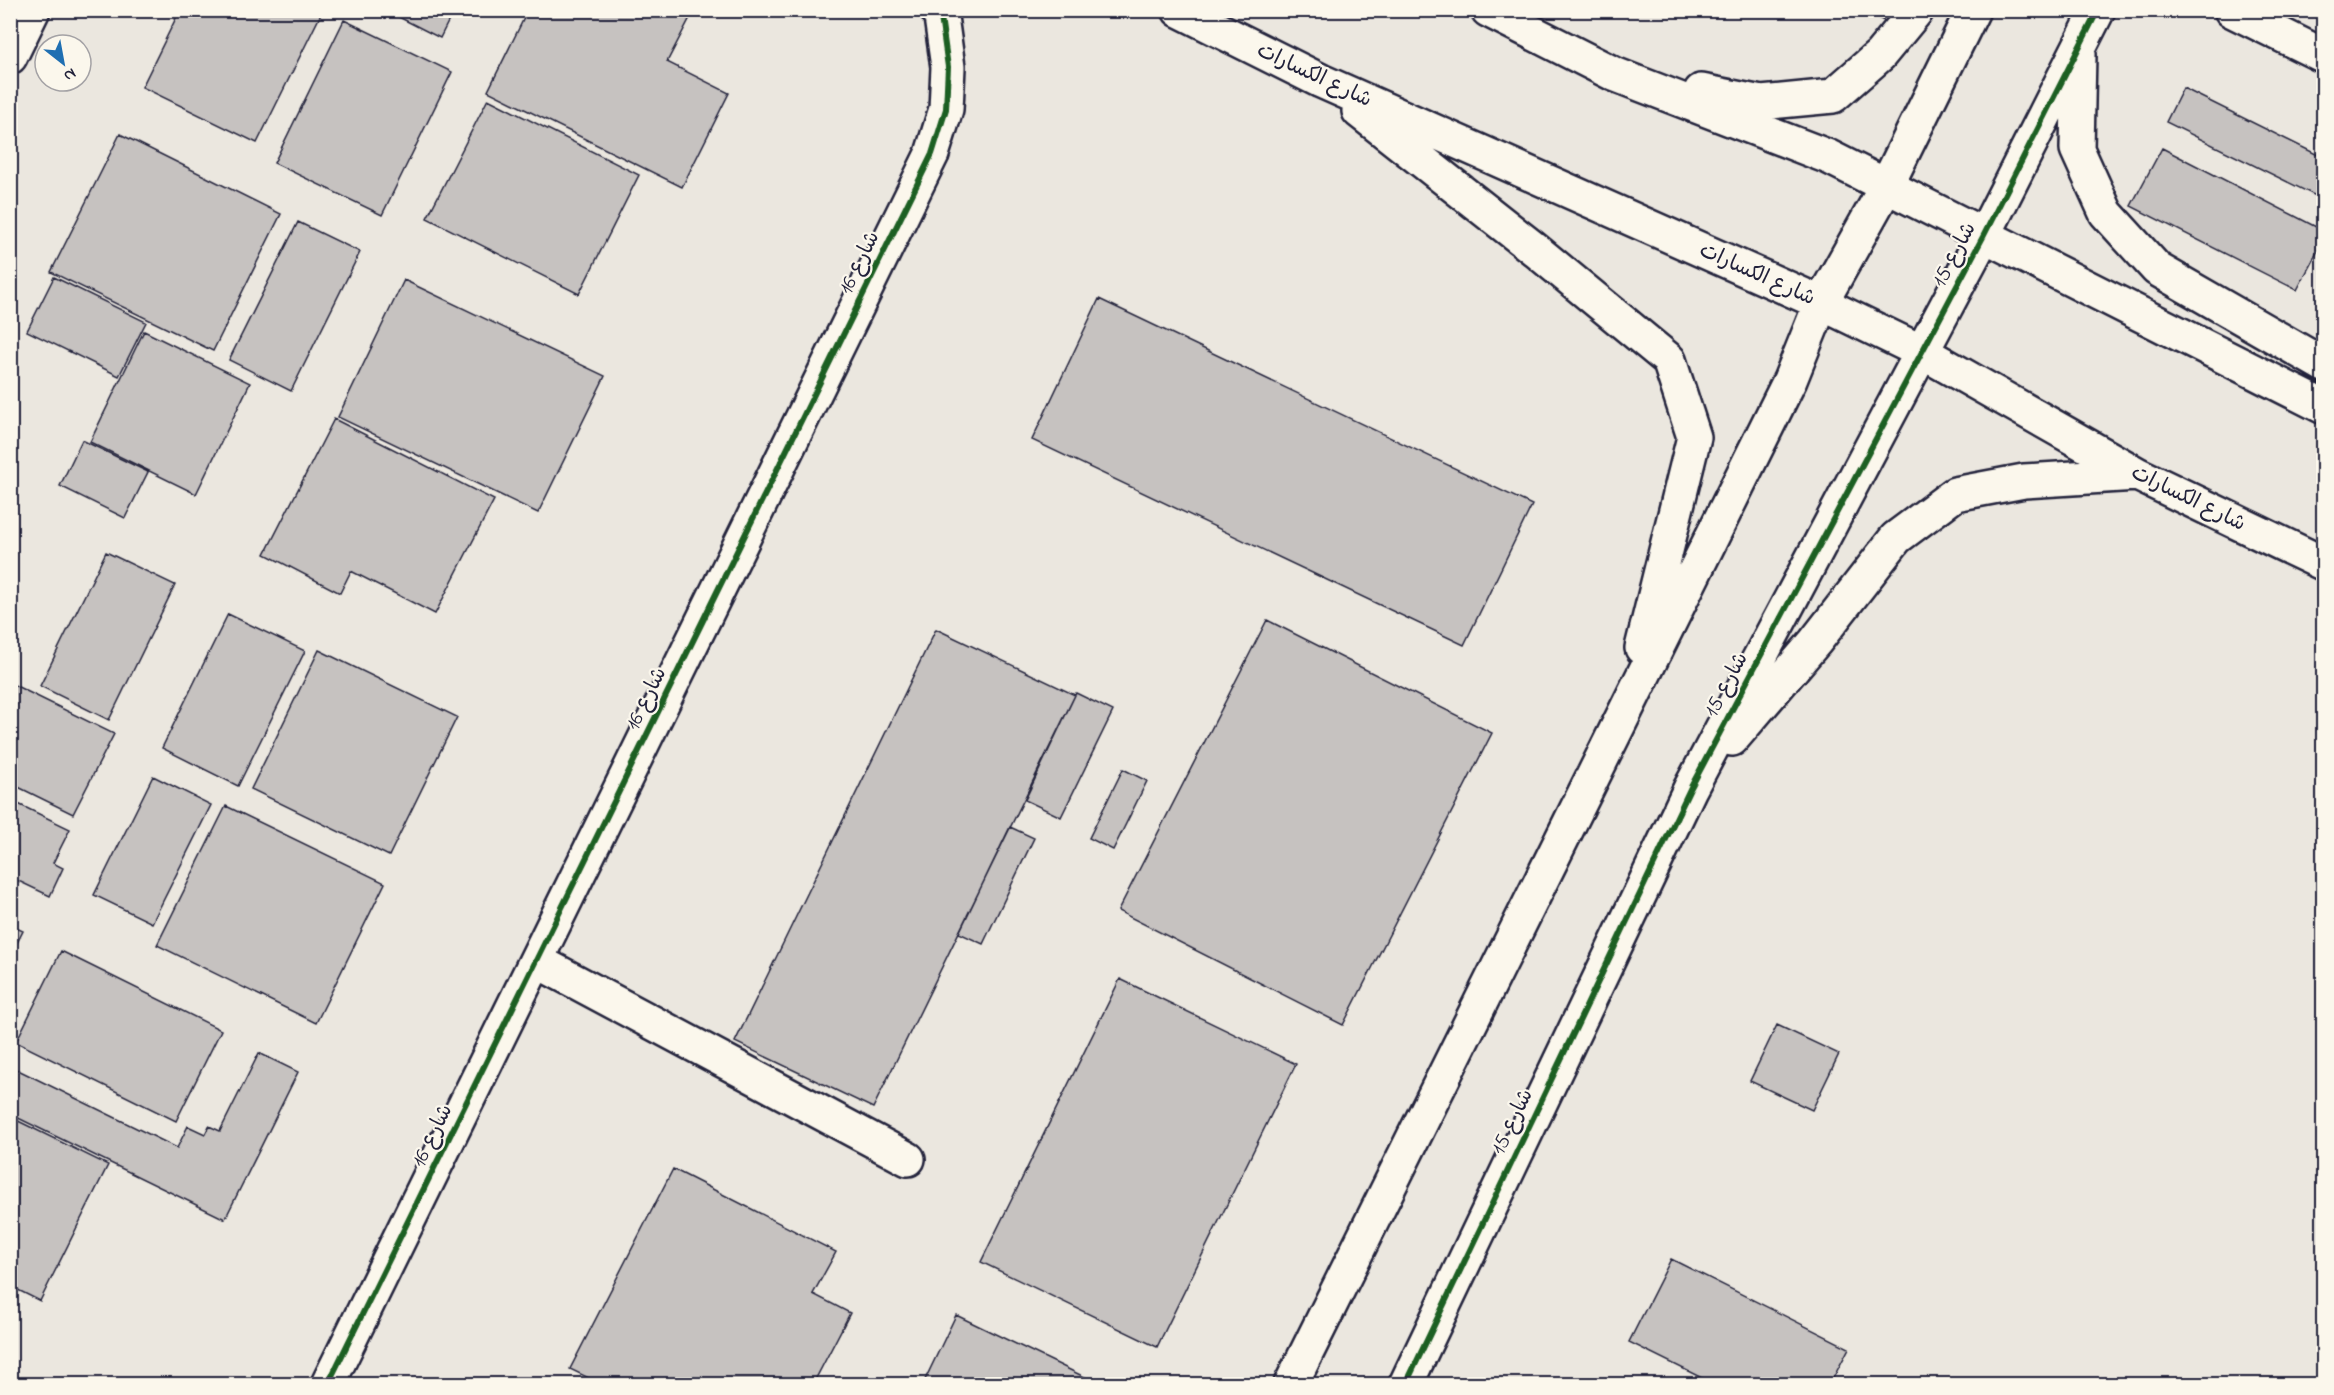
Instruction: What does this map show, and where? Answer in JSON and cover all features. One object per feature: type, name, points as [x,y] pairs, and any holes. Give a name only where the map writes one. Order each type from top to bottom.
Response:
[{"type":"street","points":[[10,57],[33,10]]},
{"type":"street","name":"شارع الكسارات","points":[[1179,10],[1321,81],[1821,303],[1922,352],[2137,474],[2324,564]]},
{"type":"street","points":[[1488,10],[1614,74],[1829,157],[2324,407]]},
{"type":"street","points":[[1614,74],[1761,103],[1833,96],[1880,55],[1917,10]]},
{"type":"street","points":[[1291,1384],[1790,380],[1821,303],[1886,187],[1973,10]]},
{"type":"street","name":"شارع 15","points":[[1406,1384],[1690,789],[1984,235],[2098,10]]},
{"type":"street","points":[[2230,10],[2324,56]]},
{"type":"street","name":"شارع 16","points":[[328,1384],[932,153],[946,109],[948,67],[939,14]]},
{"type":"street","points":[[2079,50],[2077,149],[2106,213],[2157,269],[2324,365]]},
{"type":"street","points":[[1321,81],[1533,248],[1669,360],[1694,437],[1627,708]]},
{"type":"street","points":[[1690,789],[1815,642],[1896,538],[1955,494],[2024,481],[2137,474]]},
{"type":"street","points":[[537,961],[908,1158]]},
{"type":"shaded area","points":[[11,11],[2323,11],[2323,1384],[11,1384]]},
{"type":"building","points":[[180,10],[323,10],[257,143],[142,87]]},
{"type":"building","points":[[385,10],[454,10],[440,38]]},
{"type":"building","points":[[528,10],[694,10],[667,62],[729,93],[682,187],[488,91]]},
{"type":"building","points":[[1862,10],[1902,10],[1894,26]]},
{"type":"building","points":[[344,20],[452,72],[382,215],[274,163]]},
{"type":"building","points":[[2183,88],[2324,158],[2324,200],[2166,122]]},
{"type":"building","points":[[488,99],[639,175],[579,294],[427,218]]},
{"type":"building","points":[[120,134],[281,214],[213,351],[51,272]]},
{"type":"building","points":[[2162,148],[2324,231],[2324,239],[2297,290],[2131,206]]},
{"type":"building","points":[[298,222],[360,252],[291,391],[229,360]]},
{"type":"building","points":[[54,277],[146,322],[119,376],[27,331]]},
{"type":"building","points":[[404,280],[605,376],[538,513],[338,417]]},
{"type":"building","points":[[1099,299],[1532,505],[1464,645],[1032,440]]},
{"type":"building","points":[[144,331],[250,383],[196,494],[90,442]]},
{"type":"building","points":[[334,419],[494,500],[435,614],[351,571],[340,593],[265,554]]},
{"type":"building","points":[[82,440],[148,472],[125,518],[60,486]]},
{"type":"building","points":[[106,552],[175,585],[109,720],[40,686]]},
{"type":"building","points":[[228,614],[305,651],[238,786],[162,748]]},
{"type":"building","points":[[1267,620],[1492,733],[1343,1025],[1118,911]]},
{"type":"building","points":[[936,629],[1075,695],[873,1108],[735,1042]]},
{"type":"building","points":[[319,650],[457,717],[389,856],[251,789]]},
{"type":"building","points":[[10,683],[114,734],[73,814],[10,783]]},
{"type":"building","points":[[1076,693],[1113,711],[1061,817],[1025,800]]},
{"type":"building","points":[[1123,769],[1147,781],[1113,850],[1089,838]]},
{"type":"building","points":[[153,776],[211,805],[152,923],[94,895]]},
{"type":"building","points":[[10,800],[70,829],[53,863],[63,868],[50,896],[10,877]]},
{"type":"building","points":[[226,806],[385,883],[316,1023],[157,945]]},
{"type":"building","points":[[1010,827],[1034,838],[983,944],[959,933]]},
{"type":"building","points":[[10,925],[23,931],[10,957]]},
{"type":"building","points":[[61,951],[221,1030],[176,1121],[16,1042]]},
{"type":"building","points":[[1120,979],[1296,1064],[1157,1347],[981,1262]]},
{"type":"building","points":[[1777,1025],[1839,1054],[1812,1110],[1750,1081]]},
{"type":"building","points":[[259,1053],[298,1072],[225,1219],[10,1114],[10,1066],[177,1148],[188,1126],[205,1134],[209,1126],[220,1131]]},
{"type":"building","points":[[10,1117],[108,1165],[40,1301],[10,1286]]},
{"type":"building","points":[[673,1169],[836,1252],[813,1294],[850,1313],[813,1384],[601,1384],[570,1369]]},
{"type":"building","points":[[1671,1259],[1849,1348],[1830,1384],[1714,1384],[1629,1342]]},
{"type":"building","points":[[956,1315],[1099,1384],[923,1384]]},
{"type":"cycle path","points":[[328,1384],[932,154],[946,109],[948,67],[941,17],[937,10]]},
{"type":"cycle path","points":[[1406,1384],[1690,789],[1984,235],[2098,10]]}]
